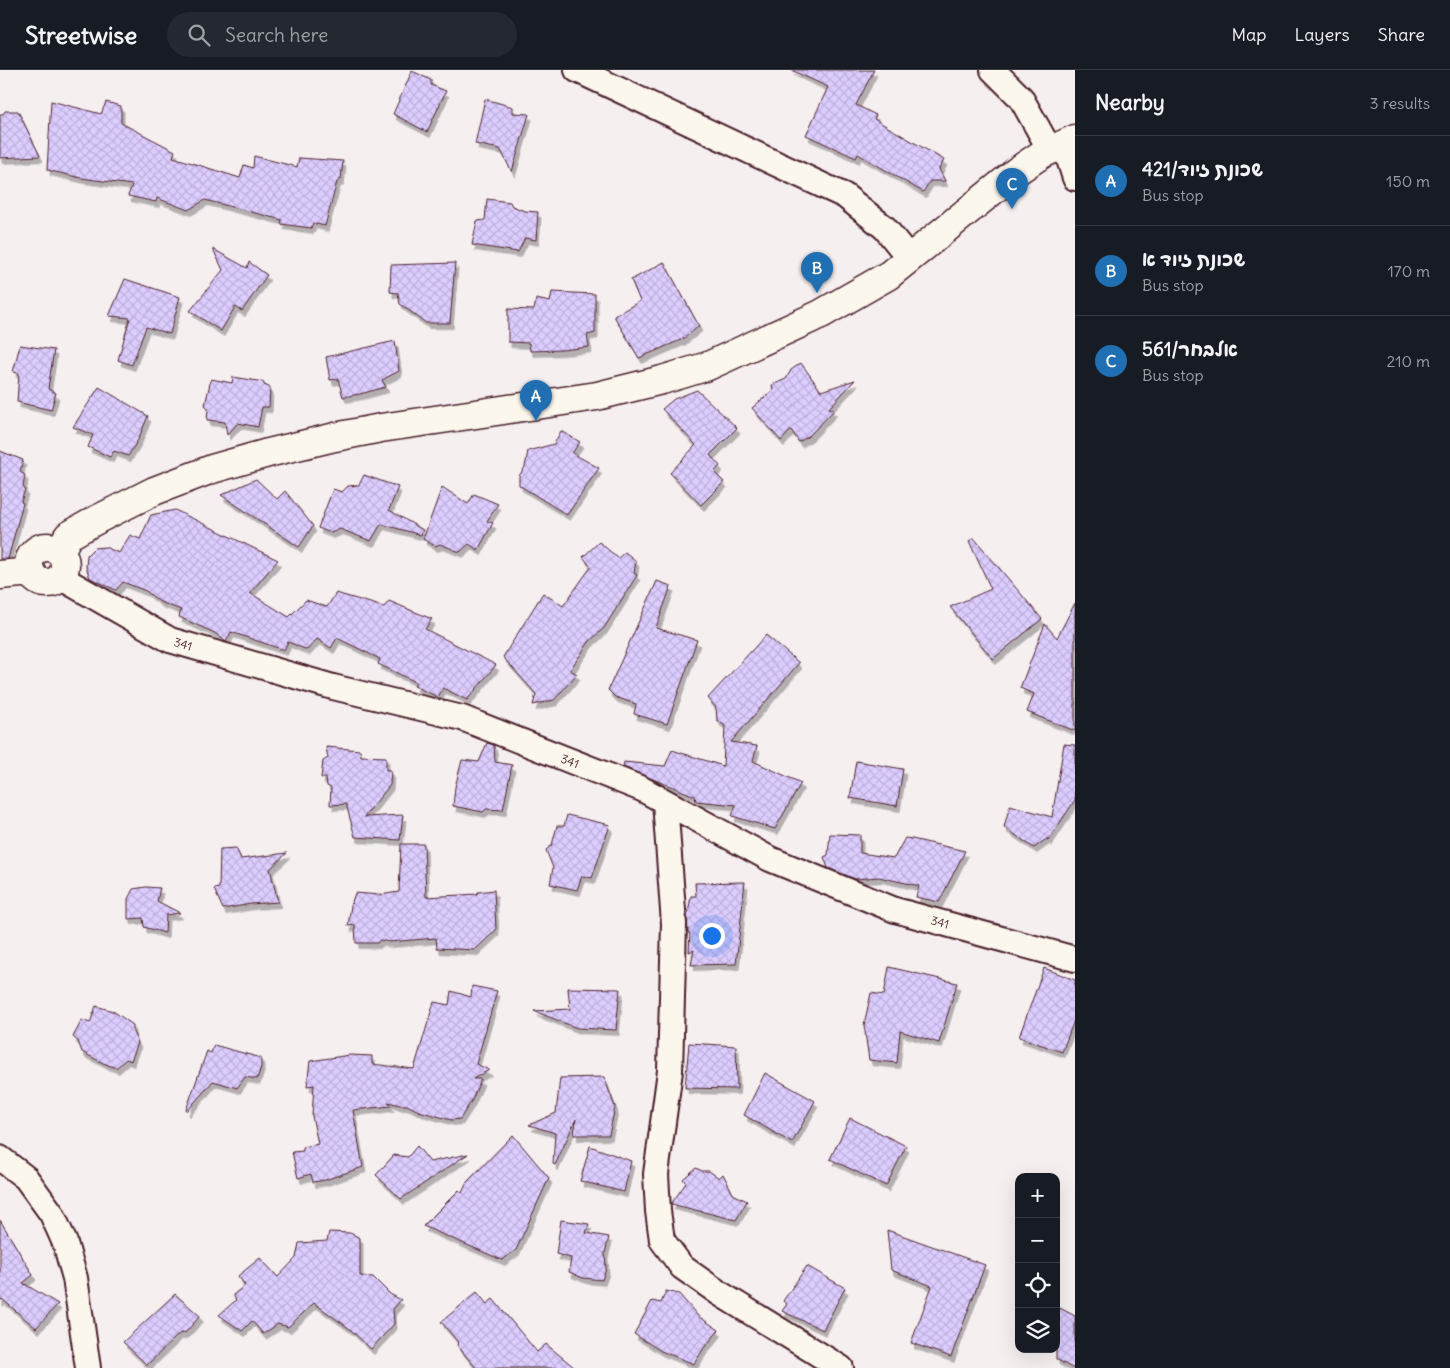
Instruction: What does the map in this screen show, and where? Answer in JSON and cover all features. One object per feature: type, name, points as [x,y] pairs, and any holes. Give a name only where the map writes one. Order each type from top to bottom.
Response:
[{"type":"street","points":[[577,70],[845,196],[885,228],[910,259]]},
{"type":"street","points":[[993,70],[1063,144],[1075,178]]},
{"type":"street","points":[[60,564],[68,536],[154,491],[212,469],[268,453],[344,435],[597,396],[662,380],[708,366],[836,307],[889,275],[1017,170],[1063,144]]},
{"type":"street","points":[[0,575],[30,572],[30,558],[37,550],[48,547],[54,548],[60,564]]},
{"type":"street","name":"341","points":[[60,564],[170,640],[332,687],[462,718],[642,789],[770,859],[894,910],[1075,959]]},
{"type":"street","points":[[665,802],[674,924],[670,1071],[656,1174],[662,1240],[682,1267],[719,1294],[841,1368]]},
{"type":"street","points":[[0,1158],[26,1178],[52,1214],[65,1243],[75,1278],[88,1366]]},
{"type":"building","points":[[791,70],[874,70],[856,105],[876,115],[874,119],[944,160],[939,169],[945,181],[930,181],[923,192],[858,154],[856,158],[806,135],[828,87]]},
{"type":"building","points":[[412,71],[431,80],[431,85],[446,91],[427,132],[393,114]]},
{"type":"building","points":[[485,99],[513,107],[513,113],[529,114],[512,172],[500,149],[475,144]]},
{"type":"building","points":[[51,101],[101,114],[106,102],[121,106],[121,123],[175,151],[173,157],[240,178],[244,165],[253,168],[254,156],[297,167],[299,158],[343,161],[341,179],[337,182],[325,226],[313,223],[311,228],[281,224],[282,220],[205,200],[188,210],[157,198],[156,202],[128,196],[132,185],[81,178],[47,170]]},
{"type":"building","points":[[5,111],[18,111],[40,156],[0,158],[0,114],[3,114]]},
{"type":"building","points":[[487,199],[510,202],[512,206],[525,211],[538,212],[536,240],[525,238],[518,252],[472,245],[477,221],[485,220]]},
{"type":"building","points":[[213,249],[247,268],[249,262],[267,275],[242,311],[235,307],[221,331],[190,311],[223,270]]},
{"type":"building","points":[[664,262],[699,326],[683,339],[639,358],[614,316],[640,301],[631,280]]},
{"type":"building","points":[[455,263],[450,323],[426,323],[400,304],[398,293],[390,292],[391,265]]},
{"type":"building","points":[[125,279],[180,297],[170,334],[146,327],[132,365],[118,360],[130,318],[109,316]]},
{"type":"building","points":[[552,292],[595,294],[595,333],[587,335],[589,347],[530,351],[529,343],[508,342],[508,309],[534,310],[536,299],[550,302]]},
{"type":"building","points":[[395,341],[399,371],[382,380],[386,387],[343,397],[338,379],[330,380],[326,357]]},
{"type":"building","points":[[20,345],[54,350],[48,389],[56,393],[51,410],[17,402],[19,373],[13,372]]},
{"type":"building","points":[[801,363],[821,391],[855,380],[829,408],[834,410],[810,435],[799,442],[791,430],[781,441],[752,408],[773,390],[772,385],[786,379],[791,370]]},
{"type":"building","points":[[233,377],[264,382],[264,385],[270,387],[269,407],[262,407],[258,427],[238,423],[227,435],[225,422],[207,420],[208,408],[205,405],[211,379],[232,383]]},
{"type":"building","points":[[99,387],[148,416],[138,440],[128,456],[114,451],[110,457],[88,447],[93,435],[73,427]]},
{"type":"building","points":[[697,390],[737,428],[710,455],[720,466],[714,472],[724,482],[701,505],[670,473],[696,445],[662,409],[674,399]]},
{"type":"building","points":[[561,431],[580,442],[572,453],[599,468],[567,515],[519,485],[519,476],[525,467],[528,451],[554,444]]},
{"type":"building","points":[[0,451],[23,460],[20,472],[25,475],[23,487],[25,489],[21,502],[23,503],[8,559],[0,559]]},
{"type":"building","points":[[364,475],[398,487],[389,510],[423,530],[421,535],[381,524],[371,541],[340,529],[331,533],[318,528],[333,489],[342,492],[348,486],[359,485]]},
{"type":"building","points":[[256,479],[277,499],[285,491],[313,526],[299,547],[221,495]]},
{"type":"building","points":[[442,487],[468,504],[474,494],[498,504],[487,521],[493,523],[478,550],[469,544],[460,552],[440,544],[435,546],[423,539]]},
{"type":"building","points":[[175,510],[278,560],[250,593],[289,617],[306,600],[327,607],[336,593],[384,607],[389,601],[432,619],[425,629],[496,665],[467,700],[443,688],[438,697],[414,686],[416,682],[378,664],[380,659],[337,638],[331,648],[317,639],[307,650],[288,642],[284,650],[231,632],[226,642],[215,633],[179,617],[181,610],[160,602],[146,591],[123,582],[116,590],[90,578],[86,567],[87,555],[94,548],[105,547],[119,553],[130,535],[140,539],[151,515]]},
{"type":"building","points":[[974,538],[1042,619],[993,659],[950,607],[991,589],[969,541]]},
{"type":"building","points":[[599,542],[618,558],[625,552],[636,561],[634,573],[637,575],[604,628],[589,642],[570,670],[577,674],[554,700],[533,705],[536,694],[503,657],[543,593],[563,606],[591,567],[583,557]]},
{"type":"building","points":[[657,581],[671,586],[656,628],[697,640],[667,724],[634,714],[636,704],[615,697],[608,690]]},
{"type":"building","points":[[1075,603],[1075,731],[1027,712],[1034,694],[1020,688],[1045,624],[1057,638]]},
{"type":"building","points":[[766,635],[799,663],[731,742],[757,746],[753,761],[801,783],[775,829],[732,816],[736,805],[696,801],[695,796],[623,767],[624,762],[665,766],[672,750],[723,766],[725,726],[717,720],[716,708],[708,698]]},
{"type":"building","points":[[487,743],[494,745],[495,762],[512,765],[503,810],[486,809],[483,812],[453,806],[455,787],[462,760],[479,762]]},
{"type":"building","points":[[1064,744],[1075,745],[1075,800],[1048,841],[1048,838],[1034,848],[1004,827],[1010,805],[1052,817]]},
{"type":"building","points":[[326,747],[360,750],[361,756],[386,757],[386,770],[391,770],[390,785],[364,817],[403,815],[400,840],[355,837],[346,804],[330,805],[331,788],[327,786],[326,778],[321,778],[323,761],[328,758]]},
{"type":"building","points":[[856,761],[903,769],[897,806],[850,798]]},
{"type":"building","points":[[567,815],[610,825],[592,878],[582,876],[577,890],[550,884],[553,868],[546,850],[552,845],[557,826],[564,826]]},
{"type":"building","points":[[830,834],[860,835],[860,853],[894,858],[905,838],[965,851],[939,902],[916,897],[919,886],[879,877],[855,879],[828,868],[824,857],[828,855]]},
{"type":"building","points":[[401,844],[424,844],[426,897],[477,894],[478,892],[494,890],[496,930],[475,950],[437,948],[436,938],[356,943],[355,925],[348,926],[355,893],[380,895],[399,892]]},
{"type":"building","points":[[236,848],[241,859],[287,853],[270,869],[278,902],[223,909],[214,889],[219,888],[220,849]]},
{"type":"building","points":[[745,882],[736,964],[691,965],[694,950],[689,952],[690,933],[688,933],[687,913],[691,896],[696,896],[695,883]]},
{"type":"building","points":[[146,887],[160,888],[157,901],[180,913],[166,915],[165,933],[144,927],[143,918],[128,919],[128,899],[133,889]]},
{"type":"building","points":[[889,967],[957,983],[939,1043],[900,1031],[897,1063],[869,1060],[864,1025],[871,993],[884,995]]},
{"type":"building","points":[[1044,968],[1075,980],[1075,1018],[1062,1052],[1019,1037]]},
{"type":"building","points":[[472,986],[497,991],[476,1064],[489,1070],[473,1079],[481,1079],[472,1100],[460,1119],[451,1120],[419,1111],[407,1105],[388,1102],[391,1106],[353,1110],[363,1167],[325,1180],[313,1182],[311,1174],[298,1178],[292,1152],[303,1151],[303,1147],[318,1144],[312,1116],[314,1085],[307,1086],[310,1061],[350,1055],[372,1056],[372,1064],[414,1069],[434,1002],[449,1005],[451,991],[471,997]]},
{"type":"building","points":[[568,988],[620,989],[616,1030],[577,1028],[534,1011],[570,1009]]},
{"type":"building","points":[[96,1006],[113,1011],[133,1025],[133,1032],[138,1043],[131,1061],[126,1059],[116,1068],[82,1052],[78,1041],[73,1037],[82,1020],[90,1023]]},
{"type":"building","points":[[689,1043],[736,1046],[737,1089],[685,1088]]},
{"type":"building","points":[[214,1045],[261,1058],[261,1067],[257,1079],[245,1077],[237,1088],[213,1081],[187,1111],[207,1051],[211,1053]]},
{"type":"building","points":[[765,1073],[815,1101],[792,1143],[744,1115]]},
{"type":"building","points":[[604,1077],[615,1107],[609,1135],[574,1135],[576,1119],[555,1165],[553,1164],[555,1133],[529,1125],[556,1113],[560,1078]]},
{"type":"building","points":[[850,1118],[906,1146],[886,1186],[830,1159]]},
{"type":"building","points":[[513,1135],[549,1178],[516,1250],[502,1260],[423,1226],[459,1190],[462,1193],[467,1182]]},
{"type":"building","points":[[417,1146],[430,1162],[468,1154],[401,1199],[376,1175],[394,1155],[408,1157]]},
{"type":"building","points":[[590,1146],[631,1161],[624,1192],[580,1181]]},
{"type":"building","points":[[696,1168],[702,1171],[709,1171],[719,1178],[723,1174],[733,1194],[747,1201],[736,1220],[671,1204],[686,1183],[683,1179]]},
{"type":"building","points":[[0,1220],[33,1275],[23,1283],[58,1304],[36,1328],[2,1299],[0,1301]]},
{"type":"building","points":[[561,1220],[589,1224],[586,1233],[609,1237],[605,1253],[606,1269],[602,1280],[583,1278],[569,1272],[571,1258],[556,1254]]},
{"type":"building","points":[[887,1230],[985,1265],[951,1357],[911,1343],[932,1286],[891,1270]]},
{"type":"building","points":[[329,1232],[350,1233],[360,1238],[360,1276],[373,1277],[390,1294],[401,1300],[393,1309],[394,1324],[371,1349],[350,1329],[314,1303],[288,1327],[278,1324],[263,1334],[252,1321],[242,1331],[219,1315],[236,1300],[233,1295],[245,1285],[238,1276],[260,1258],[278,1277],[296,1258],[299,1243],[327,1241]]},
{"type":"building","points":[[807,1266],[845,1288],[823,1330],[782,1311],[787,1304],[783,1301]]},
{"type":"building","points":[[666,1291],[679,1294],[698,1316],[719,1330],[694,1364],[661,1351],[634,1334],[652,1301],[661,1303]]},
{"type":"building","points":[[477,1292],[487,1304],[493,1299],[537,1352],[546,1344],[575,1368],[476,1368],[441,1322]]},
{"type":"building","points":[[175,1294],[200,1316],[186,1332],[179,1334],[147,1365],[123,1342]]},
{"type":"building","points":[[1060,1308],[1075,1316],[1075,1368],[1056,1359],[1056,1353],[1060,1353]]},
{"type":"place","name":"אלבחר/561","points":[[1012,209]]},
{"type":"place","name":"שכונת זיוד א","points":[[817,293]]},
{"type":"place","name":"שכונת זיוד/421","points":[[536,421]]}]
